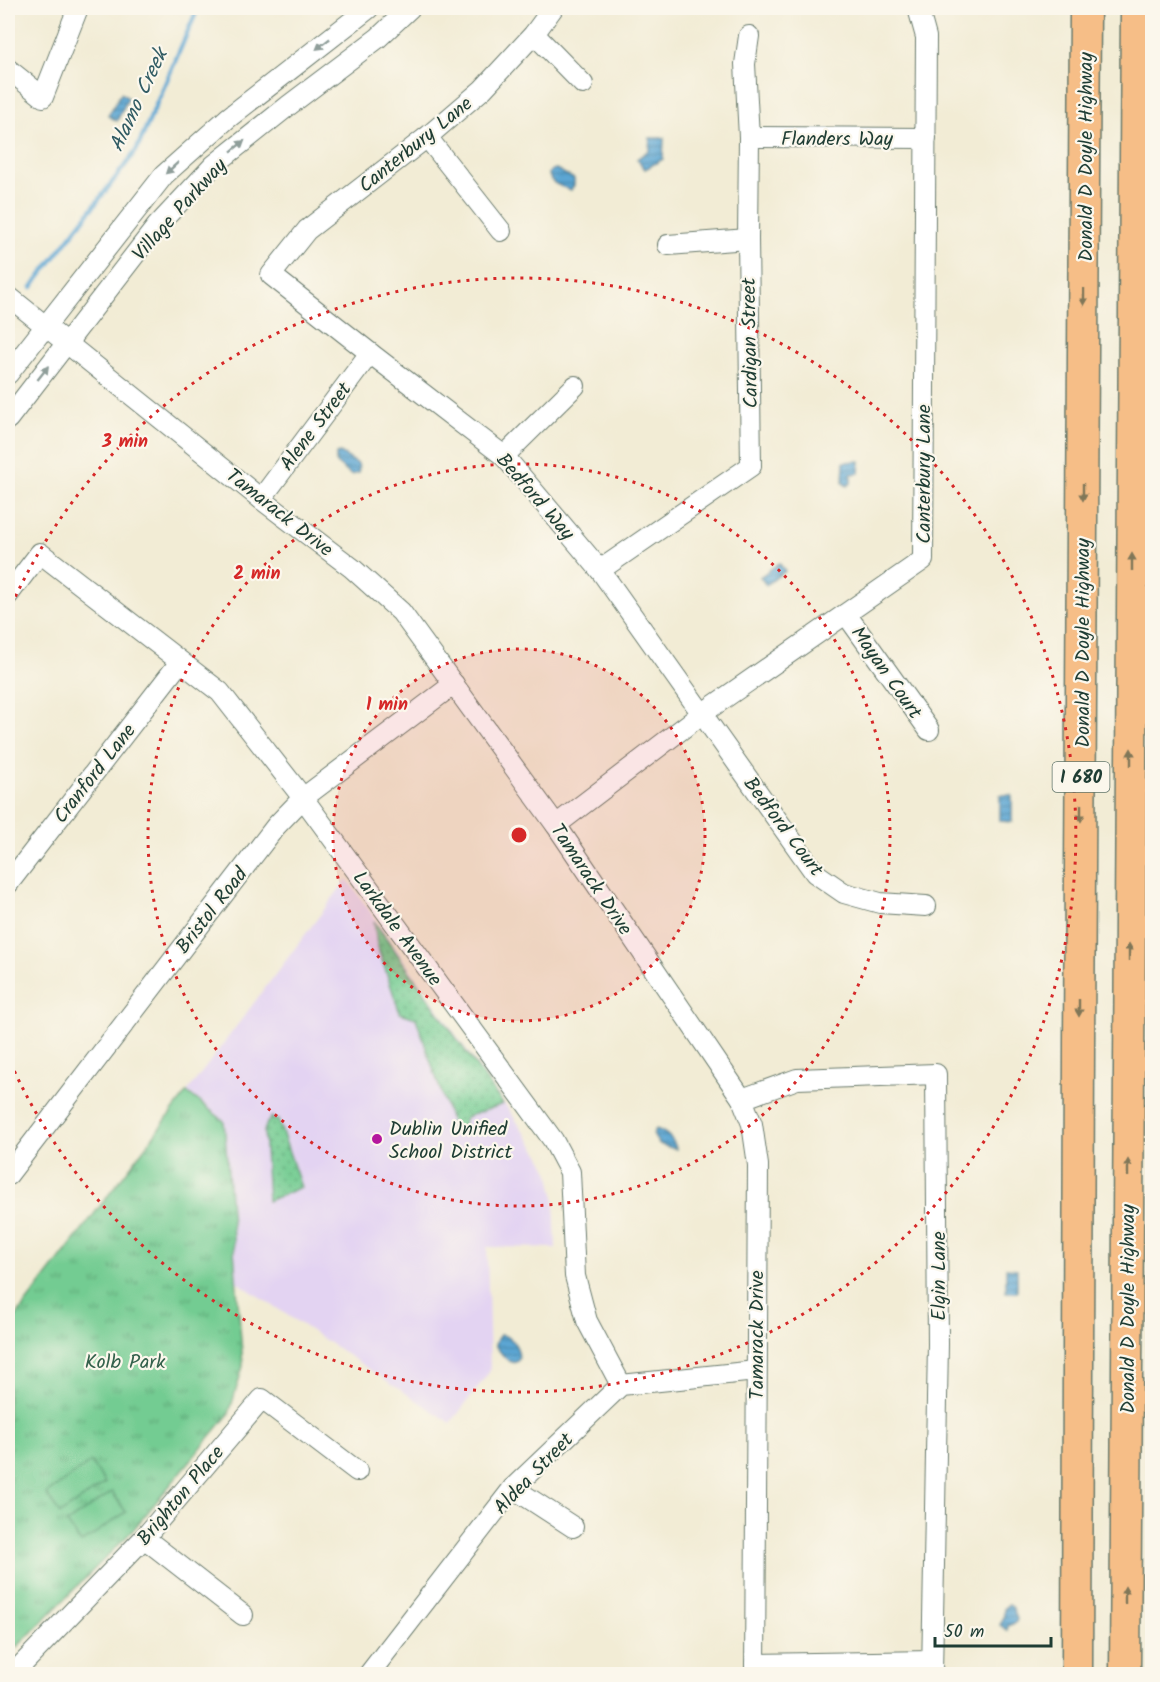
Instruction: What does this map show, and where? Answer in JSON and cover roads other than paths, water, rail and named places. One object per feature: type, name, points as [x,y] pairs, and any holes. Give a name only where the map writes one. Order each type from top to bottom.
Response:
[{"type":"highway","name":"Donald D Doyle Highway","points":[[1077,1674],[1078,1068],[1085,8]]},
{"type":"highway","name":"Donald D Doyle Highway","points":[[1125,1674],[1136,8]]},
{"type":"street","points":[[8,69],[43,97],[78,8]]},
{"type":"street","name":"Village Parkway","points":[[8,374],[164,175],[228,118],[369,8]]},
{"type":"street","name":"Village Parkway","points":[[8,419],[157,226],[214,165],[378,38],[410,8]]},
{"type":"street","name":"Canterbury Lane","points":[[271,275],[307,230],[427,137],[483,88],[534,34],[553,8]]},
{"type":"street","name":"Canterbury Lane","points":[[556,825],[703,713],[923,560],[926,37],[918,8]]},
{"type":"street","points":[[534,34],[583,84]]},
{"type":"street","name":"Cardigan Street","points":[[600,570],[751,466],[749,137],[745,64],[749,36]]},
{"type":"street","points":[[427,137],[501,231]]},
{"type":"street","name":"Flanders Way","points":[[749,137],[926,138]]},
{"type":"street","points":[[668,245],[748,239]]},
{"type":"street","name":"Bedford Way","points":[[271,275],[504,456],[600,570],[703,713]]},
{"type":"street","name":"Tamarack Drive","points":[[8,296],[352,568],[401,612],[556,825],[742,1099],[752,1124],[758,1165],[755,1669]]},
{"type":"street","name":"Alene Street","points":[[261,498],[369,353]]},
{"type":"street","points":[[504,456],[575,386]]},
{"type":"street","name":"Larkdale Avenue","points":[[8,595],[40,553],[220,692],[303,798],[553,1140],[570,1172],[575,1276],[586,1321],[621,1385]]},
{"type":"street","name":"Mayan Court","points":[[846,614],[928,730]]},
{"type":"street","name":"Cranford Lane","points":[[8,884],[180,662]]},
{"type":"street","name":"Bristol Road","points":[[8,1175],[276,826],[303,798],[454,684]]},
{"type":"street","name":"Bedford Court","points":[[703,713],[815,873],[844,893],[880,903],[926,906]]},
{"type":"street","name":"Elgin Lane","points":[[742,1099],[797,1079],[936,1074],[938,1344],[932,1668]]},
{"type":"street","points":[[621,1385],[756,1371]]},
{"type":"street","name":"Aldea Street","points":[[369,1674],[513,1488],[621,1385]]},
{"type":"street","name":"Brighton Place","points":[[13,1674],[144,1538],[262,1399],[357,1471]]},
{"type":"street","points":[[513,1488],[573,1527]]},
{"type":"street","points":[[144,1538],[243,1615]]},
{"type":"street","points":[[8,1666],[13,1674]]},
{"type":"street","points":[[755,1669],[932,1668]]},
{"type":"water","points":[[121,93],[128,98],[117,121],[108,116]]},
{"type":"water","points":[[650,138],[664,138],[663,159],[645,169],[637,159],[649,150]]},
{"type":"water","points":[[556,169],[574,179],[571,190],[551,180],[549,173]]},
{"type":"water","points":[[340,453],[358,464],[358,473],[351,475],[336,463],[336,454]]},
{"type":"water","points":[[860,461],[859,473],[851,474],[851,483],[847,486],[843,483],[844,462]]},
{"type":"water","points":[[779,563],[785,571],[766,585],[760,577]]},
{"type":"water","points":[[1000,795],[1012,795],[1012,822],[1000,821]]},
{"type":"water","points":[[656,1129],[674,1142],[676,1149],[657,1142],[653,1134]]},
{"type":"water","points":[[1006,1268],[1017,1269],[1017,1292],[1006,1292]]},
{"type":"water","points":[[500,1335],[507,1336],[516,1346],[519,1357],[517,1361],[509,1361],[495,1345]]},
{"type":"water","points":[[1009,1604],[1017,1619],[1008,1626],[1007,1630],[1000,1625],[1004,1617],[1004,1608]]},
{"type":"waterway","name":"Alamo Creek","points":[[32,287],[136,151],[198,8]]},
{"type":"place","name":"Dublin Unified School District","points":[[377,1139]]},
{"type":"park label","name":"Kolb Park","points":[[125,1361]]}]
